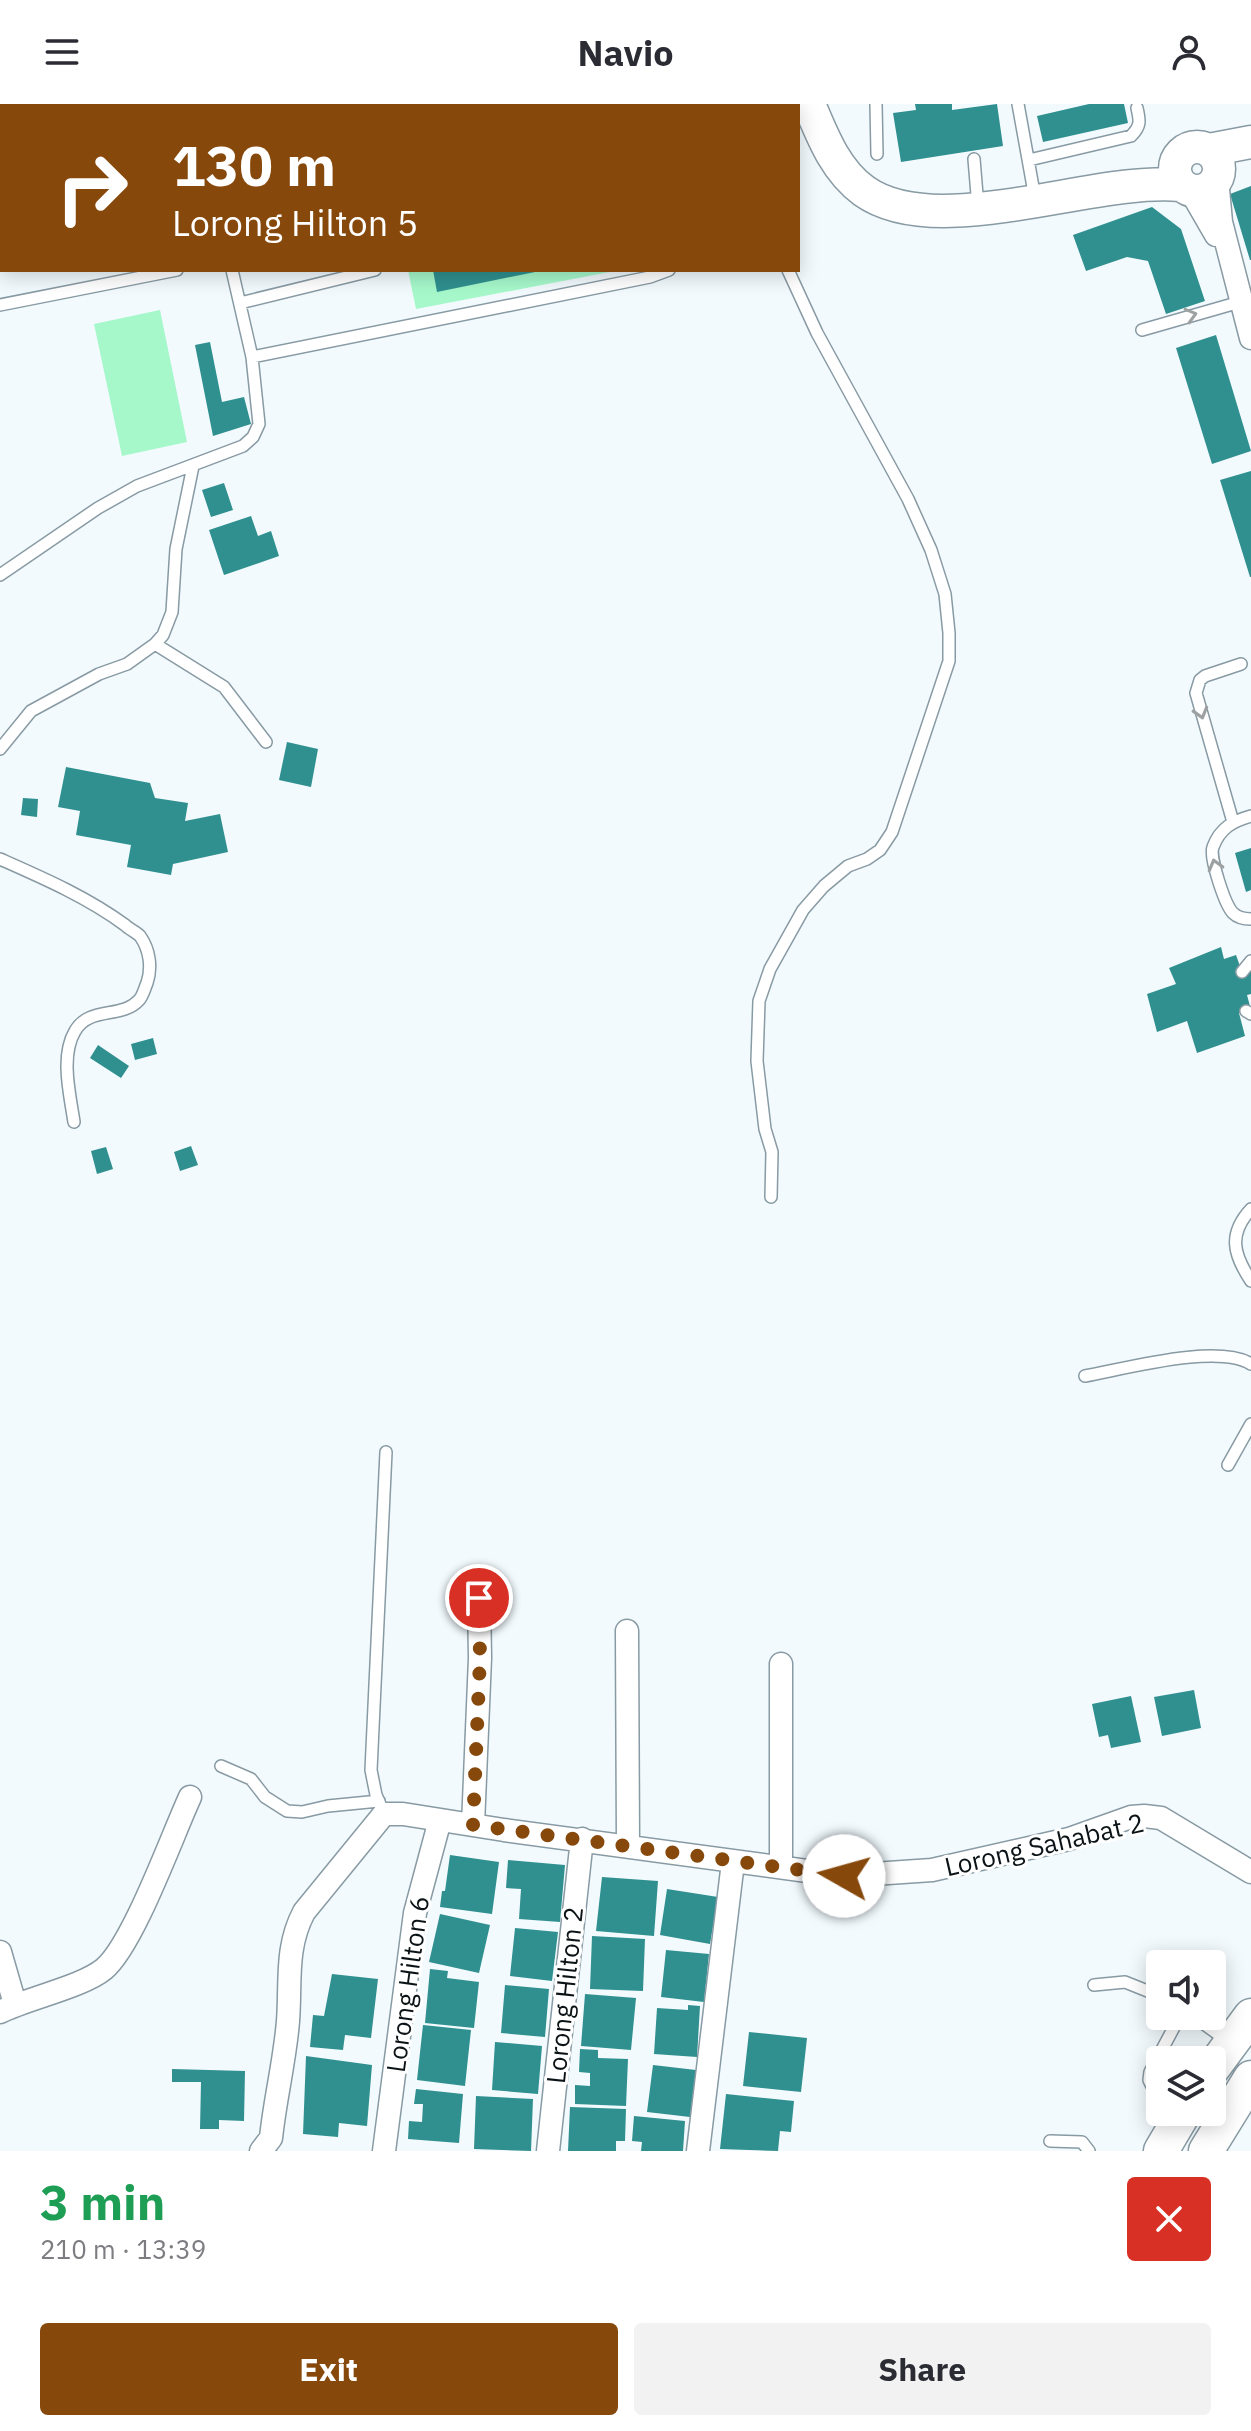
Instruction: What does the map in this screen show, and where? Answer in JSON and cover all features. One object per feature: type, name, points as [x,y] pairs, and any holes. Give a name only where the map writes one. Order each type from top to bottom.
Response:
[{"type":"main road","points":[[1226,2049],[1251,2016]]},
{"type":"main road","points":[[1206,2151],[1251,2078]]},
{"type":"main road","points":[[1161,2151],[1169,2126]]},
{"type":"street","points":[[809,104],[822,137],[848,177],[883,202],[918,210],[1036,202],[1199,171],[1251,152]]},
{"type":"street","points":[[1199,171],[1251,142]]},
{"type":"street","points":[[1199,171],[1217,199],[1232,273],[1251,338]]},
{"type":"street","points":[[473,1825],[480,1658],[479,1598]]},
{"type":"street","points":[[627,1631],[628,1845]]},
{"type":"street","points":[[781,1664],[781,1866]]},
{"type":"street","points":[[0,1952],[8,2008],[91,1977],[105,1968],[135,1922],[190,1797]]},
{"type":"street","points":[[261,2151],[271,2138],[288,2022],[288,1966],[295,1929],[304,1912],[382,1808]]},
{"type":"street","name":"Lorong Sahabat 2","points":[[382,1808],[473,1825],[844,1876],[932,1870],[1069,1839],[1131,1817],[1144,1816],[1161,1818],[1251,1872]]},
{"type":"street","name":"Lorong Hilton 6","points":[[384,2151],[415,1913],[440,1820]]},
{"type":"street","name":"Lorong Hilton 2","points":[[548,2151],[582,1839]]},
{"type":"street","points":[[698,2151],[733,1862]]},
{"type":"lane","points":[[876,104],[877,154]]},
{"type":"lane","points":[[1018,104],[1036,202]]},
{"type":"lane","points":[[1029,160],[1131,136],[1138,129],[1140,121],[1137,108]]},
{"type":"lane","points":[[974,159],[978,208]]},
{"type":"lane","points":[[0,305],[154,272]]},
{"type":"lane","points":[[0,575],[98,508],[137,486],[243,446],[253,437],[259,424],[252,357],[232,272]]},
{"type":"lane","points":[[240,303],[367,272]]},
{"type":"lane","points":[[252,357],[664,272]]},
{"type":"lane","points":[[771,1197],[772,1152],[765,1129],[757,1061],[759,1001],[770,969],[803,910],[824,886],[848,866],[880,850],[892,832],[949,661],[945,594],[921,526],[817,333],[789,272]]},
{"type":"lane","points":[[1142,330],[1240,302]]},
{"type":"lane","points":[[0,749],[31,711],[99,674],[127,664],[163,635],[172,612],[176,549],[193,466]]},
{"type":"lane","points":[[155,644],[224,687],[266,742]]},
{"type":"lane","points":[[1233,822],[1196,693],[1200,680],[1205,676],[1241,664]]},
{"type":"lane","points":[[1251,816],[1233,822],[1220,834],[1212,856],[1232,913],[1243,919],[1251,919]]},
{"type":"lane","points":[[0,859],[109,912],[139,936],[148,955],[151,971],[139,1000],[124,1008],[81,1021],[73,1033],[68,1083],[74,1122]]},
{"type":"lane","points":[[1242,972],[1251,961]]},
{"type":"lane","points":[[1248,1218],[1235,1238],[1238,1259],[1251,1281]]},
{"type":"lane","points":[[1085,1376],[1199,1356],[1224,1355],[1242,1358],[1251,1364]]},
{"type":"lane","points":[[1228,1465],[1251,1424]]},
{"type":"lane","points":[[221,1766],[251,1779],[265,1797],[287,1811],[302,1812],[328,1806],[382,1808],[371,1770],[386,1452]]},
{"type":"lane","points":[[1094,1985],[1125,1982],[1146,1990]]},
{"type":"lane","points":[[1050,2141],[1082,2142],[1089,2151]]},
{"type":"green space","points":[[408,272],[610,272],[416,309]]},
{"type":"green space","points":[[160,310],[187,442],[122,456],[94,324]]},
{"type":"building","points":[[915,104],[952,104],[952,110],[997,104],[1003,146],[901,162],[893,113],[916,110]]},
{"type":"building","points":[[1089,104],[1124,104],[1128,123],[1043,142],[1037,116]]},
{"type":"building","points":[[1251,186],[1251,260],[1250,260],[1230,194]]},
{"type":"building","points":[[1152,207],[1181,229],[1205,301],[1166,314],[1148,261],[1127,257],[1086,271],[1073,235]]},
{"type":"building","points":[[433,272],[535,272],[437,292]]},
{"type":"building","points":[[1216,335],[1251,451],[1212,464],[1176,348]]},
{"type":"building","points":[[210,342],[222,402],[244,397],[251,424],[213,436],[195,345]]},
{"type":"building","points":[[1251,471],[1251,577],[1250,577],[1220,480]]},
{"type":"building","points":[[224,483],[233,510],[211,517],[202,490]]},
{"type":"building","points":[[251,516],[258,536],[271,531],[279,556],[224,575],[209,530]]},
{"type":"building","points":[[287,742],[318,749],[311,787],[279,780]]},
{"type":"building","points":[[66,767],[150,783],[155,798],[188,803],[185,821],[220,814],[228,852],[173,864],[171,875],[127,867],[131,845],[76,835],[80,811],[58,807]]},
{"type":"building","points":[[23,798],[38,799],[37,817],[21,815]]},
{"type":"building","points":[[1251,848],[1251,890],[1246,892],[1235,853]]},
{"type":"building","points":[[1221,947],[1224,959],[1236,955],[1242,972],[1251,969],[1251,994],[1247,995],[1251,1010],[1239,1013],[1245,1036],[1197,1053],[1187,1021],[1157,1032],[1147,994],[1176,984],[1169,968]]},
{"type":"building","points":[[153,1038],[157,1054],[135,1060],[131,1044]]},
{"type":"building","points":[[98,1045],[129,1066],[121,1078],[90,1058]]},
{"type":"building","points":[[191,1146],[198,1165],[180,1171],[174,1152]]},
{"type":"building","points":[[106,1147],[113,1169],[97,1174],[91,1151]]},
{"type":"building","points":[[1194,1690],[1201,1728],[1162,1736],[1154,1697]]},
{"type":"building","points":[[1131,1696],[1141,1742],[1111,1748],[1108,1735],[1099,1737],[1092,1704]]},
{"type":"building","points":[[450,1855],[499,1862],[492,1914],[440,1907]]},
{"type":"building","points":[[508,1860],[565,1865],[560,1922],[519,1919],[521,1889],[506,1888]]},
{"type":"building","points":[[602,1877],[658,1881],[654,1936],[596,1931]]},
{"type":"building","points":[[667,1889],[718,1897],[710,1944],[660,1935]]},
{"type":"building","points":[[440,1914],[490,1925],[479,1973],[429,1962]]},
{"type":"building","points":[[515,1928],[558,1932],[552,1981],[510,1976]]},
{"type":"building","points":[[592,1936],[645,1939],[643,1991],[590,1989]]},
{"type":"building","points":[[666,1950],[709,1954],[704,2002],[661,1997]]},
{"type":"building","points":[[430,1969],[448,1971],[447,1978],[479,1982],[474,2028],[425,2023]]},
{"type":"building","points":[[332,1974],[378,1979],[371,2038],[345,2035],[343,2050],[310,2047],[313,2015],[324,2016]]},
{"type":"building","points":[[505,1985],[549,1989],[545,2037],[501,2033]]},
{"type":"building","points":[[585,1994],[636,1998],[631,2050],[581,2046]]},
{"type":"building","points":[[688,2005],[700,2006],[697,2057],[654,2054],[657,2008],[688,2010]]},
{"type":"building","points":[[423,2025],[471,2030],[465,2086],[417,2080]]},
{"type":"building","points":[[749,2032],[807,2038],[801,2092],[743,2086]]},
{"type":"building","points":[[495,2042],[542,2046],[538,2094],[492,2090]]},
{"type":"building","points":[[580,2049],[598,2050],[598,2058],[628,2059],[626,2106],[575,2104],[575,2085],[590,2086],[590,2073],[579,2072]]},
{"type":"building","points":[[306,2056],[372,2065],[367,2126],[339,2123],[338,2137],[303,2134]]},
{"type":"building","points":[[653,2065],[696,2070],[690,2117],[647,2112]]},
{"type":"building","points":[[172,2069],[245,2071],[244,2121],[219,2120],[219,2129],[200,2129],[201,2082],[172,2082]]},
{"type":"building","points":[[416,2089],[463,2094],[459,2143],[408,2139],[409,2121],[422,2122],[423,2104],[414,2104]]},
{"type":"building","points":[[726,2094],[794,2101],[791,2132],[780,2131],[778,2151],[720,2149]]},
{"type":"building","points":[[476,2096],[533,2099],[531,2151],[474,2149]]},
{"type":"building","points":[[570,2107],[626,2109],[625,2141],[616,2141],[616,2151],[568,2151]]},
{"type":"building","points":[[634,2116],[685,2121],[683,2151],[641,2151],[642,2142],[632,2141]]},
{"type":"route","points":[[479,1598],[480,1658],[473,1825],[844,1876]]}]
